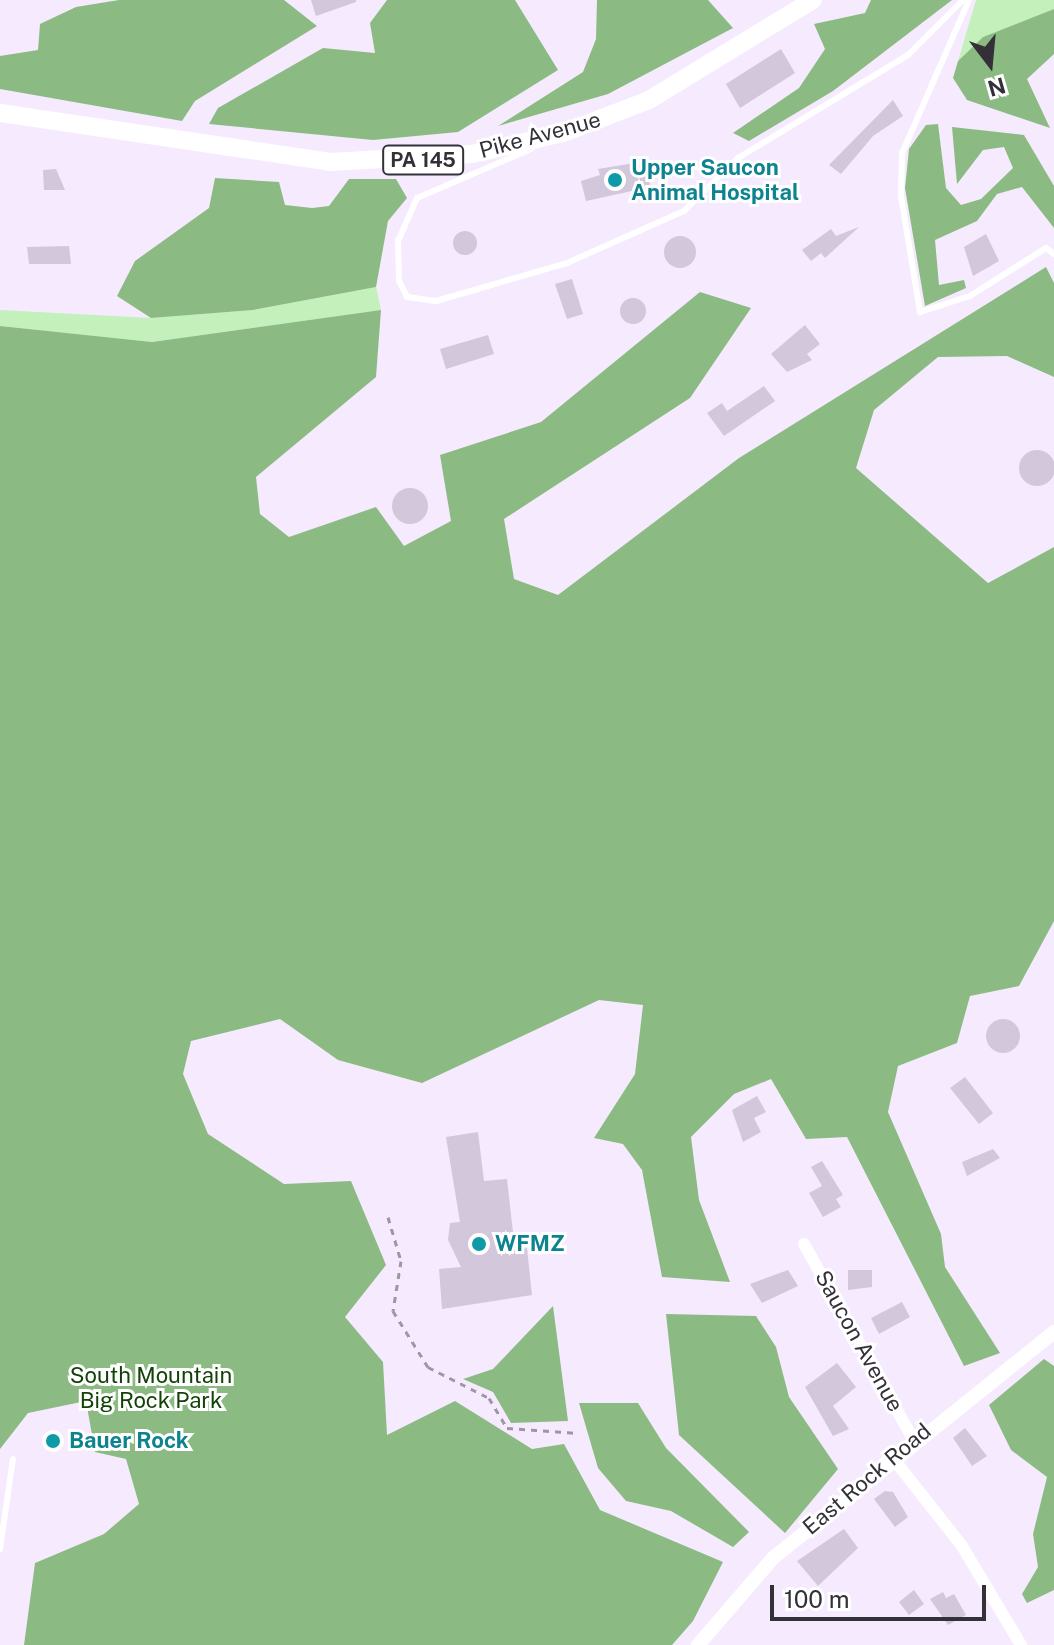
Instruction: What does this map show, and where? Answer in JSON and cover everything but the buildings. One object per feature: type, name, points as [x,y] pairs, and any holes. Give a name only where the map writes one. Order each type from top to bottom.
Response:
[{"type":"main road","name":"Pike Avenue","points":[[0,113],[196,146],[377,162],[518,145],[655,97],[813,0]]},
{"type":"street","name":"Saucon Avenue","points":[[804,1244],[913,1439]]},
{"type":"street","name":"East Rock Road","points":[[698,1645],[765,1566],[913,1439],[1054,1332]]},
{"type":"street","points":[[892,1457],[962,1546],[1021,1645]]},
{"type":"lane","points":[[655,97],[427,190],[402,222],[403,292],[413,302],[436,301],[578,259],[684,211],[738,158],[908,55],[963,0]]},
{"type":"lane","points":[[969,0],[902,153],[901,196],[920,312],[970,296],[1046,248],[1054,254]]},
{"type":"lane","points":[[0,1549],[13,1459]]},
{"type":"path","points":[[388,1217],[401,1261],[393,1311],[428,1367],[489,1398],[507,1428],[578,1433]]},
{"type":"green space","points":[[119,0],[284,0],[317,26],[195,101],[182,121],[0,89],[0,56],[38,50],[40,24],[76,7]]},
{"type":"green space","points":[[387,0],[515,0],[558,70],[458,132],[373,140],[209,124],[218,108],[323,48],[375,53],[370,23]]},
{"type":"green space","points":[[597,0],[708,0],[733,28],[608,94],[498,126],[583,72],[596,39]]},
{"type":"green space","points":[[871,0],[952,0],[833,91],[749,141],[733,133],[799,88],[825,49],[814,24],[865,13]]},
{"type":"green space","points":[[976,0],[1054,0],[1054,9],[983,37],[958,61]]},
{"type":"green space","points":[[1054,9],[1054,54],[1027,79],[1050,128],[967,100],[953,78],[958,61],[983,37]]},
{"type":"green space","points":[[938,124],[946,188],[961,205],[981,199],[1013,168],[1004,147],[983,150],[957,184],[952,127],[1024,135],[1054,186],[1054,228],[1022,187],[997,194],[977,221],[935,240],[939,285],[964,280],[966,288],[925,306],[905,188],[909,149],[926,125]]},
{"type":"green space","points":[[215,178],[279,182],[285,205],[312,208],[329,206],[349,179],[396,179],[407,198],[388,221],[376,287],[253,310],[151,318],[117,296],[135,261],[209,208]]},
{"type":"green space","name":"South Mountain Big Rock Park","points":[[1046,267],[1054,283],[1054,377],[1007,356],[938,357],[874,410],[856,468],[988,583],[1054,547],[1054,921],[1019,986],[970,996],[957,1043],[898,1066],[888,1112],[941,1234],[945,1267],[1000,1353],[964,1366],[847,1137],[806,1139],[771,1079],[734,1094],[691,1137],[699,1200],[730,1282],[662,1277],[642,1170],[623,1144],[594,1138],[635,1074],[643,1005],[599,1000],[422,1083],[338,1060],[280,1019],[191,1041],[183,1074],[208,1134],[284,1184],[351,1181],[386,1265],[345,1317],[383,1362],[387,1435],[455,1401],[532,1449],[564,1444],[600,1510],[723,1562],[693,1621],[672,1645],[24,1645],[35,1563],[104,1534],[139,1504],[126,1459],[95,1452],[86,1401],[28,1413],[0,1449],[0,326],[152,342],[381,310],[376,377],[256,477],[260,514],[289,537],[376,507],[404,546],[451,521],[440,455],[541,422],[700,292],[751,308],[690,398],[504,519],[514,579],[558,595],[739,458]]},
{"type":"green space","points":[[376,287],[381,310],[152,342],[0,326],[0,310],[151,318],[253,310]]},
{"type":"green space","points":[[553,1306],[568,1421],[511,1423],[493,1392],[463,1379],[493,1369]]},
{"type":"green space","points":[[666,1314],[756,1316],[776,1347],[789,1397],[838,1469],[785,1533],[679,1435]]},
{"type":"green space","points":[[1044,1359],[1054,1366],[1054,1590],[1027,1603],[1022,1594],[1038,1567],[1033,1534],[1047,1477],[1011,1450],[989,1405]]},
{"type":"green space","points":[[579,1403],[638,1403],[666,1448],[749,1532],[733,1547],[671,1511],[626,1501],[598,1468]]},
{"type":"place","name":"Upper Saucon Animal Hospital","points":[[615,180]]},
{"type":"place","name":"WFMZ","points":[[479,1244]]},
{"type":"place","name":"Bauer Rock","points":[[53,1441]]}]
